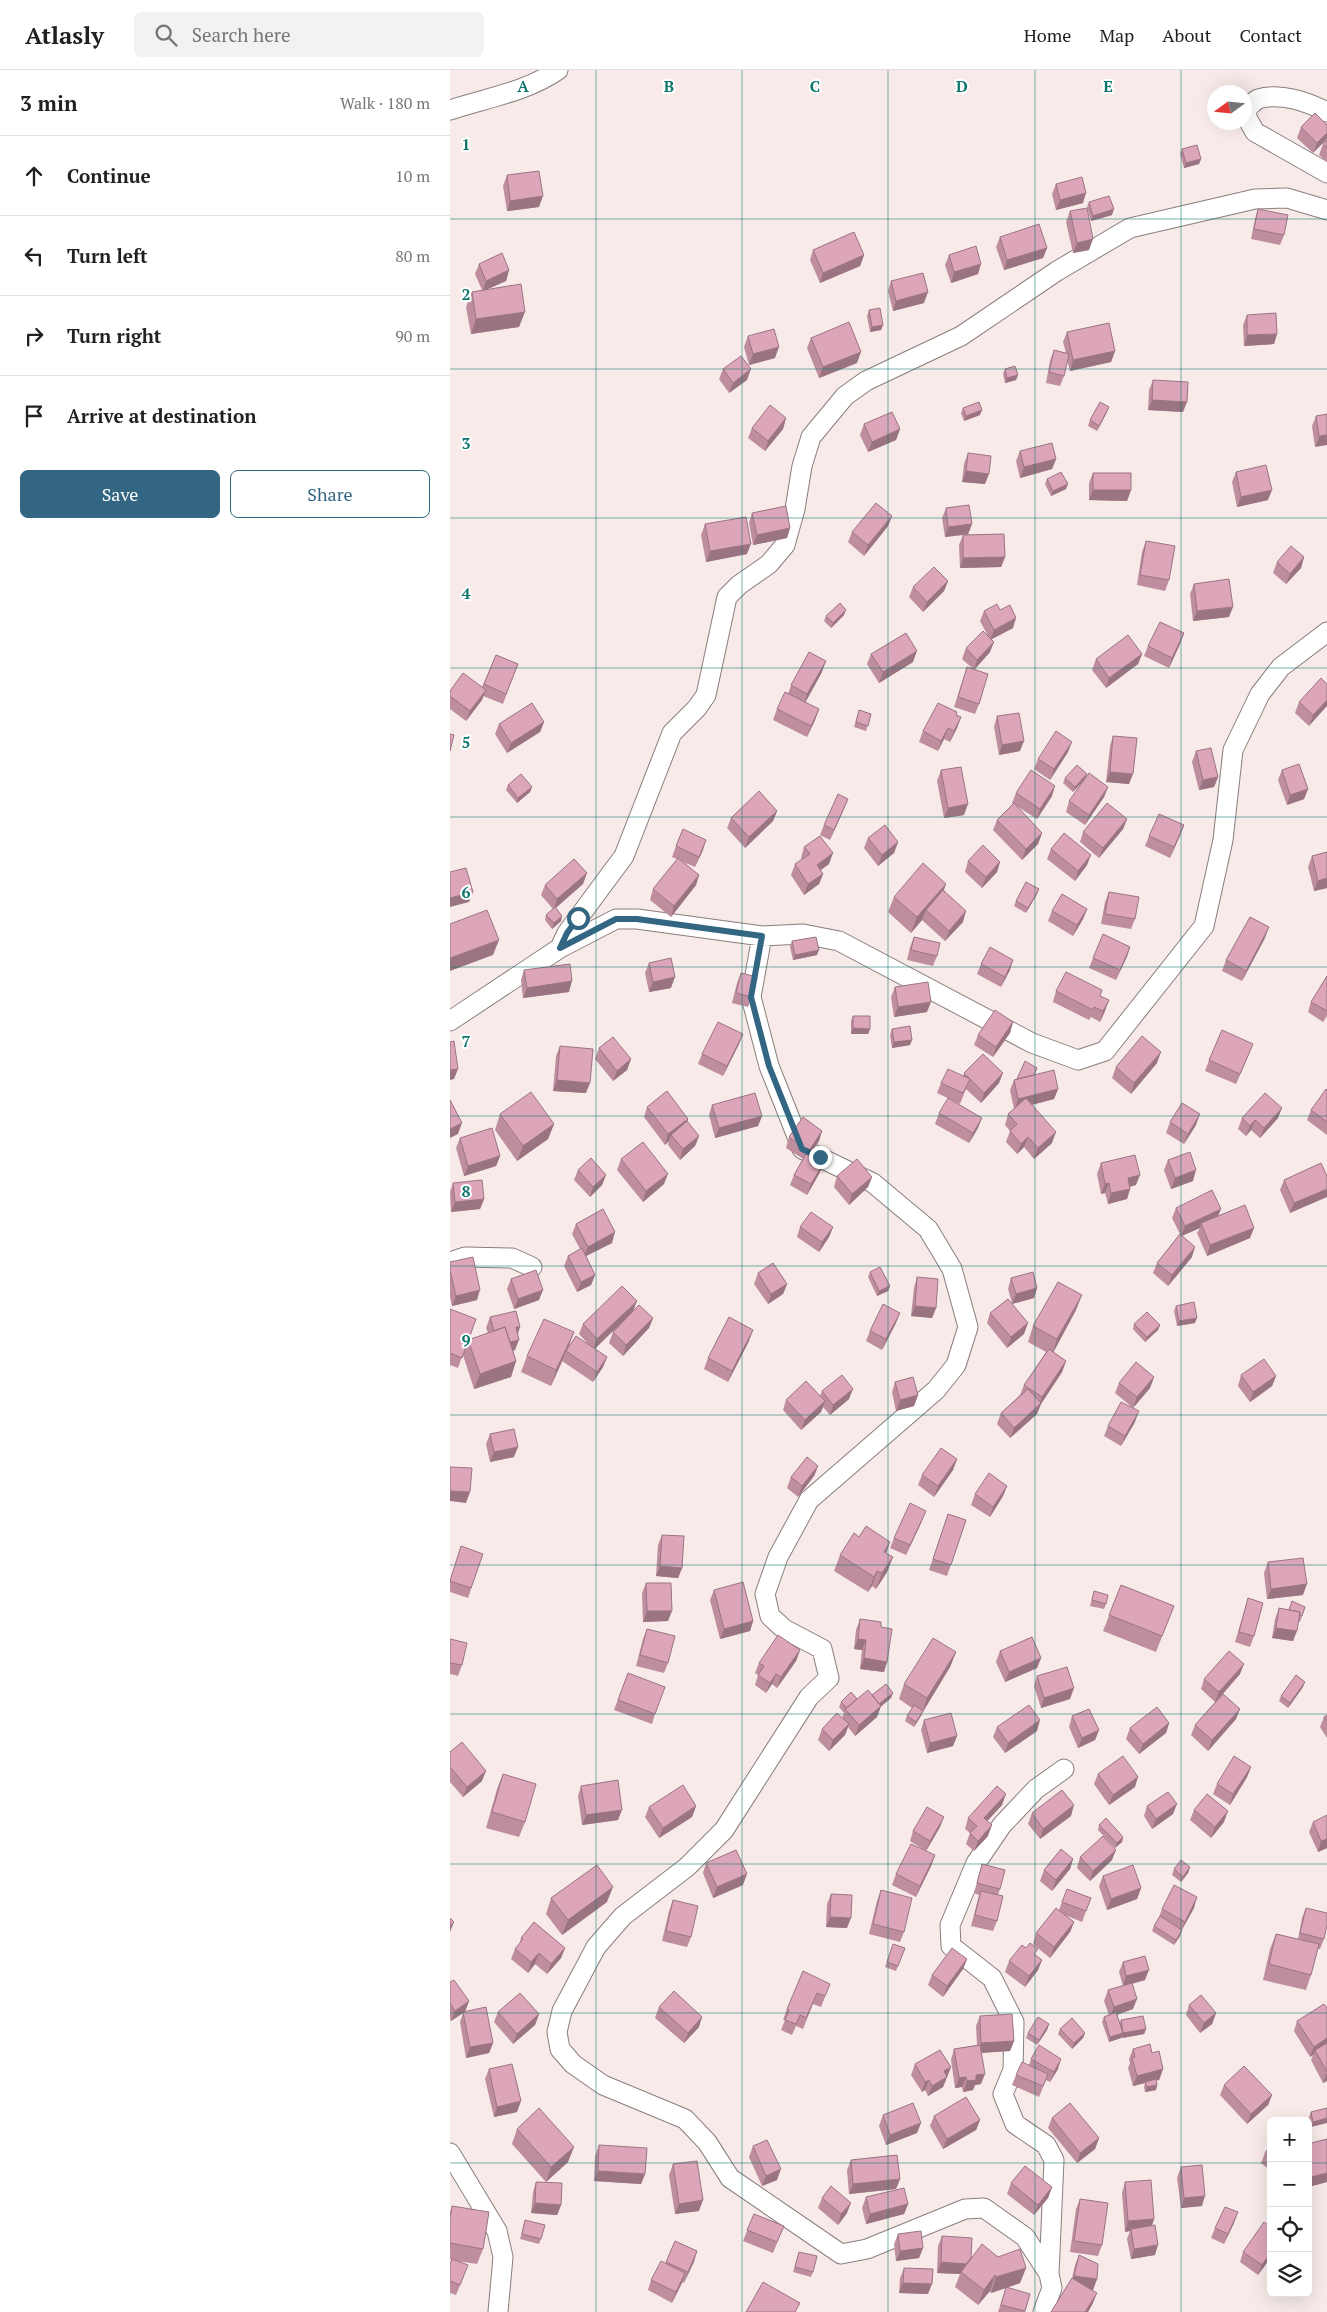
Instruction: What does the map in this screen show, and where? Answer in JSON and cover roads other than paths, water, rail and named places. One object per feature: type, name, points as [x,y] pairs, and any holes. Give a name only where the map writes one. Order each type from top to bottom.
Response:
[{"type":"street","points":[[450,110],[523,88],[546,78],[558,70]]},
{"type":"street","points":[[1327,112],[1302,102],[1274,96],[1256,99],[1246,109],[1247,118],[1255,132],[1327,173]]},
{"type":"street","points":[[560,948],[567,933],[624,856],[672,733],[697,708],[706,695],[727,597],[768,564],[785,545],[795,509],[802,466],[811,437],[845,396],[866,381],[961,336],[1056,270],[1130,228],[1255,200],[1287,198],[1327,210]]},
{"type":"street","points":[[450,1021],[560,948],[616,919],[637,919],[762,936],[803,934],[839,941],[1032,1043],[1078,1060],[1105,1051],[1204,926],[1223,840],[1233,750],[1260,694],[1280,667],[1327,632]]},
{"type":"street","points":[[762,936],[751,997],[769,1066],[802,1149],[873,1183],[928,1229],[952,1269],[968,1327],[956,1365],[936,1390],[809,1500],[778,1557],[765,1594],[770,1616],[784,1629],[822,1649],[828,1678],[809,1697],[724,1830],[687,1868],[623,1916],[596,1947],[562,2011],[557,2032],[560,2049],[573,2064],[602,2085],[685,2119],[707,2142],[730,2178],[841,2254],[867,2249],[965,2209],[984,2208],[1025,2238],[1049,2274]]},
{"type":"street","points":[[450,1262],[465,1257],[512,1258],[532,1267]]},
{"type":"street","points":[[1043,2312],[1052,2288],[1049,2274],[1054,2160],[1046,2145],[1015,2124],[1003,2094],[1013,2070],[1014,2022],[992,1978],[951,1946],[950,1925],[976,1863],[1002,1825],[1036,1789],[1064,1769]]},
{"type":"street","points":[[450,2152],[497,2231],[503,2256],[498,2312]]}]
